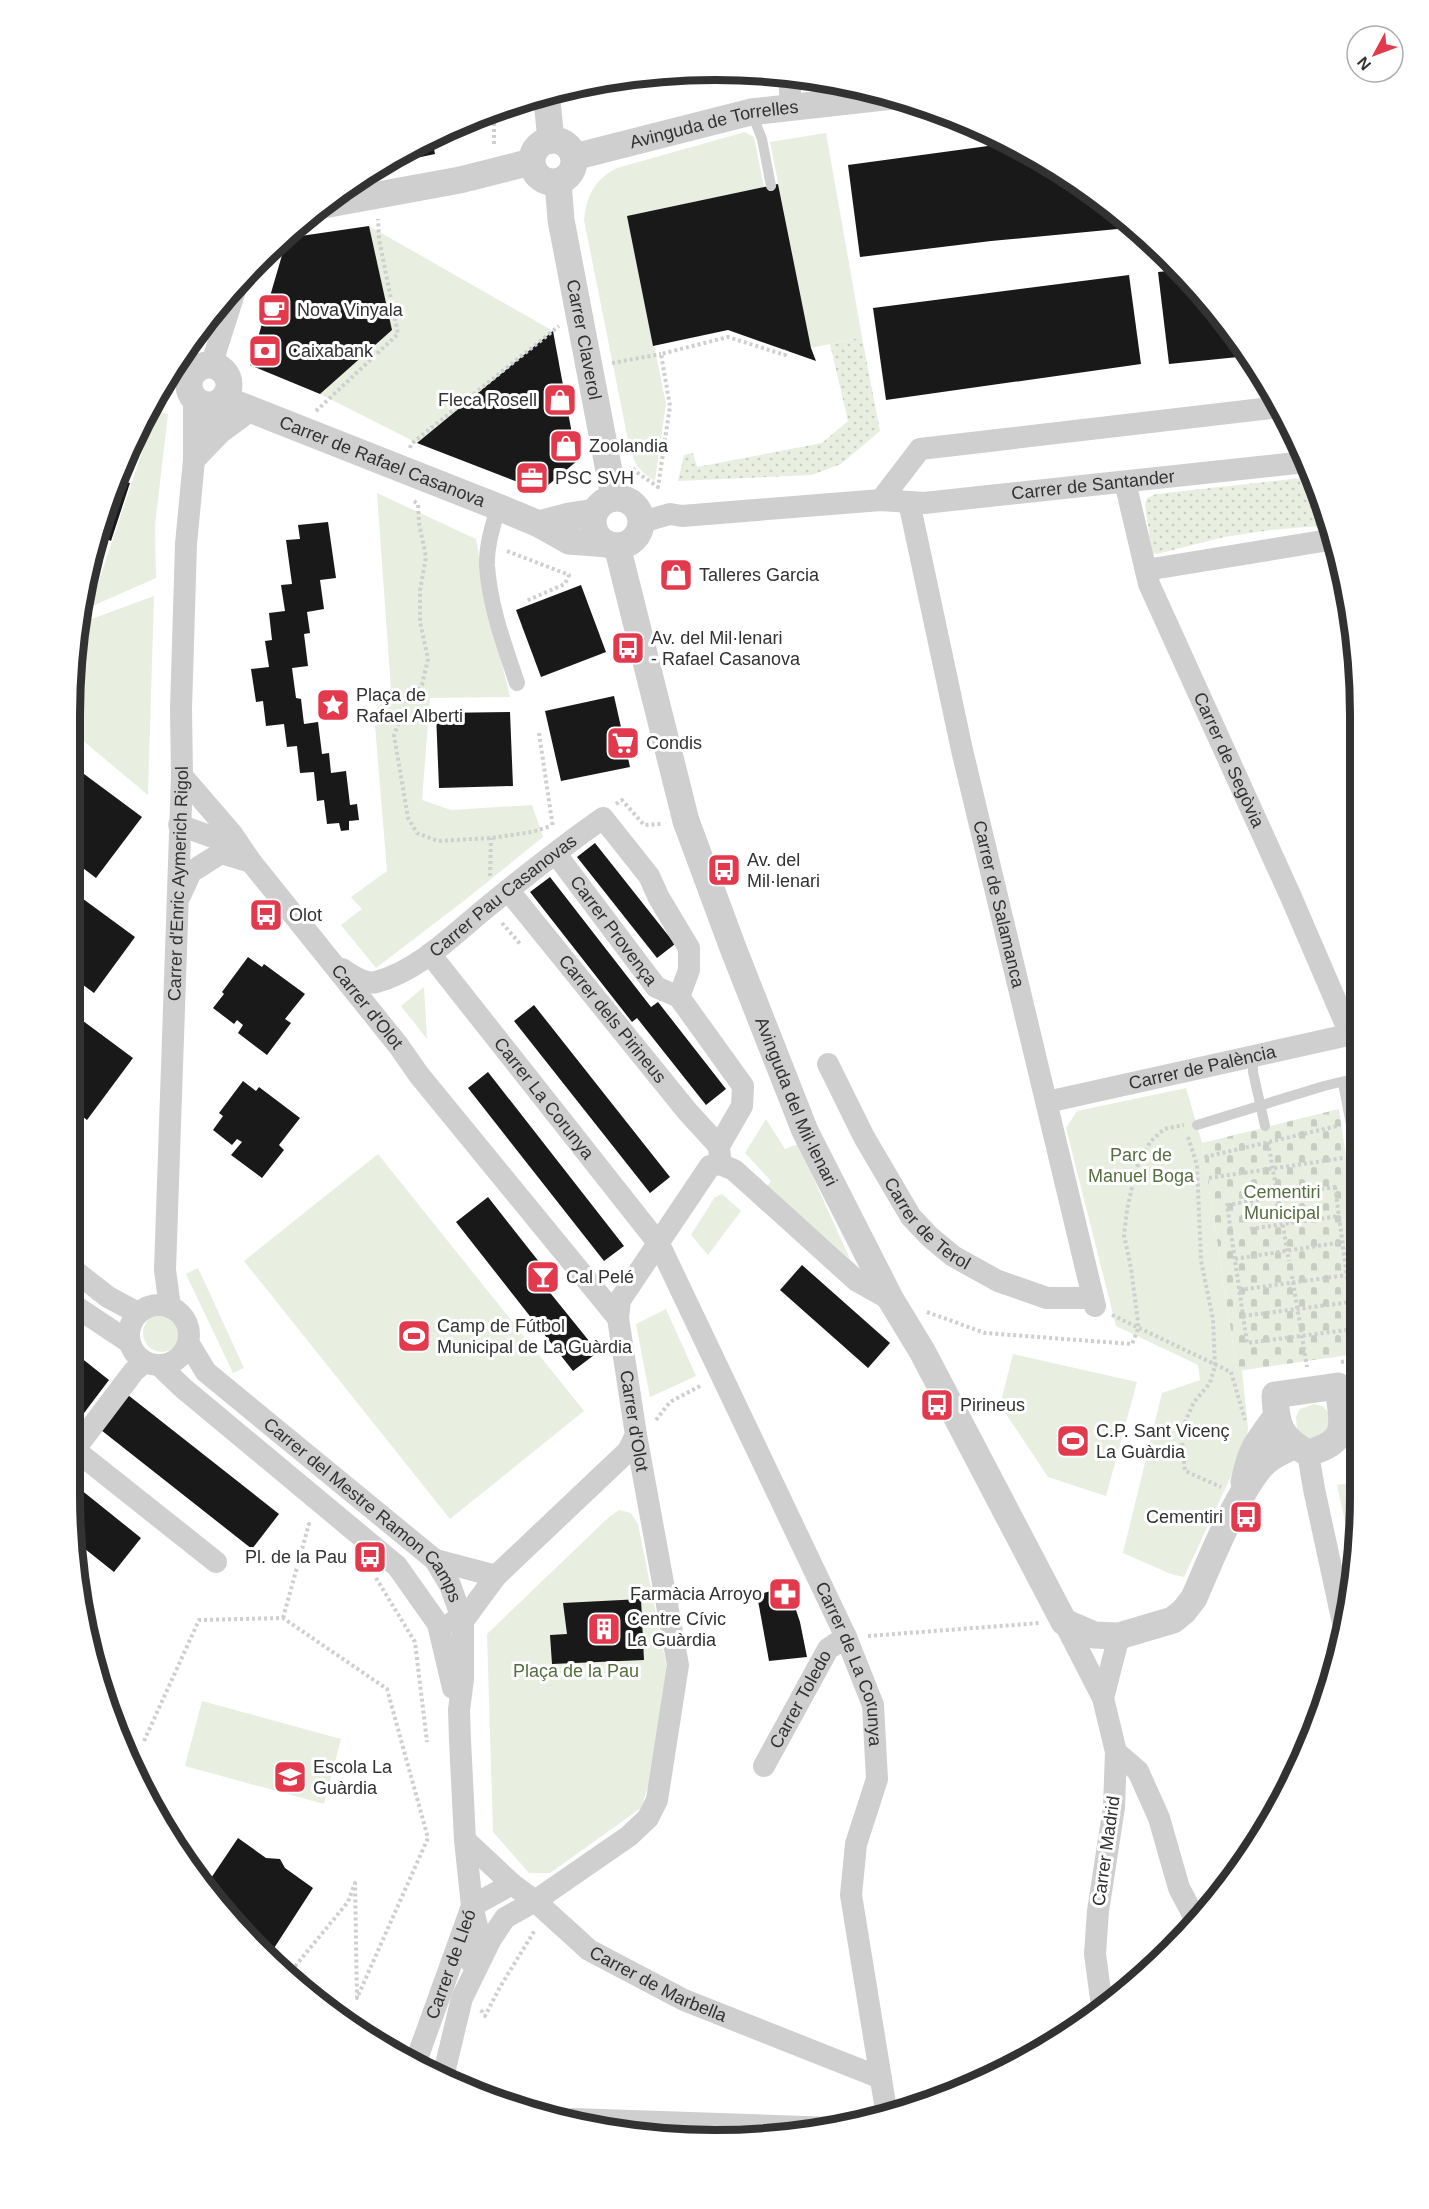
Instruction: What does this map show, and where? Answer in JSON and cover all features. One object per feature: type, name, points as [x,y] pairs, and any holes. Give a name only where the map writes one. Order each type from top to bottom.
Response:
[{"type":"street","points":[[790,84],[791,108]]},
{"type":"street","name":"Avinguda de Torrelles","points":[[574,157],[751,112],[869,99]]},
{"type":"street","points":[[547,102],[551,140]]},
{"type":"street","points":[[551,140],[561,141],[567,145],[574,157],[570,174],[558,182],[544,181],[535,174],[531,162],[533,151],[538,145],[551,140]]},
{"type":"street","points":[[341,202],[494,173],[531,162]]},
{"type":"street","name":"Carrer Claverol","points":[[558,182],[561,220],[605,452],[604,505]]},
{"type":"street","name":"Carrer d'Enric Aymerich Rigol","points":[[170,1306],[165,1270],[182,776],[181,709],[185,555],[194,460],[192,380],[223,313]]},
{"type":"street","points":[[192,380],[218,368],[226,376],[229,389],[222,400]]},
{"type":"street","name":"Carrer de Rafael Casanova","points":[[192,380],[207,405],[222,400],[297,427],[539,524],[570,542],[613,545]]},
{"type":"street","name":"Carrer d'Enric Aymerich Rigol","points":[[194,460],[222,400]]},
{"type":"street","points":[[881,500],[920,449],[1270,408]]},
{"type":"street","points":[[194,460],[220,433],[251,410]]},
{"type":"street","name":"Carrer de Santander","points":[[642,522],[669,514],[682,516],[881,500],[924,503],[1297,463]]},
{"type":"street","name":"Carrer de Segòvia","points":[[1125,482],[1149,584],[1350,1026]]},
{"type":"street","points":[[539,524],[604,505],[621,497],[631,501],[640,513],[642,522],[638,536],[632,542],[613,545],[596,534],[593,526],[604,505]]},
{"type":"street","name":"Carrer de Salamanca","points":[[909,502],[962,750],[1094,1302]]},
{"type":"street","points":[[498,507],[489,544],[487,565],[497,627],[517,683]]},
{"type":"street","points":[[1146,570],[1325,541]]},
{"type":"street","name":"Avinguda del Mil·lenari","points":[[613,545],[686,821],[805,1131],[891,1300],[922,1351],[1064,1622]]},
{"type":"street","name":"Carrer d'Olot","points":[[182,776],[232,834],[250,862],[399,1045],[419,1075],[618,1318],[678,1665],[657,1800],[648,1818],[543,1908],[505,1918],[491,1939],[462,1998]]},
{"type":"street","name":"Carrer d'Olot","points":[[180,815],[232,834]]},
{"type":"street","name":"Carrer d'Olot","points":[[180,815],[221,840],[250,862]]},
{"type":"street","name":"Carrer Pau Casanovas","points":[[333,963],[362,981],[373,983],[401,972],[430,954],[508,890],[603,818],[649,876],[659,898],[689,948],[689,970],[679,997]]},
{"type":"street","name":"Carrer Provença","points":[[562,848],[656,987],[679,997]]},
{"type":"street","points":[[177,902],[191,872],[221,853],[250,862]]},
{"type":"street","name":"Carrer dels Pirineus","points":[[508,890],[734,1170],[858,1281],[891,1300]]},
{"type":"street","name":"Carrer La Corunya","points":[[430,954],[659,1244]]},
{"type":"street","name":"Carrer Pau Casanovas","points":[[399,1045],[385,1018],[382,1005],[387,990],[401,972]]},
{"type":"street","points":[[618,1318],[620,1300],[710,1166],[720,1155],[742,1106],[743,1086],[679,997]]},
{"type":"street","name":"Carrer de Palència","points":[[1047,1102],[1350,1034]]},
{"type":"street","name":"Carrer de Terol","points":[[828,1064],[864,1137],[911,1216],[930,1237],[953,1256],[998,1281],[1047,1298],[1094,1302]]},
{"type":"street","name":"Carrer de La Corunya","points":[[659,1244],[846,1637],[873,1705],[877,1779],[856,1844],[851,1895],[884,2106]]},
{"type":"street","points":[[80,1275],[108,1297],[138,1313]]},
{"type":"street","points":[[129,1342],[128,1332],[131,1322],[138,1313],[153,1305],[170,1306]]},
{"type":"street","name":"Carrer del Mestre Ramon Camps","points":[[170,1306],[184,1318],[189,1334],[189,1344],[206,1372],[435,1560],[450,1585],[463,1621],[463,1679],[459,1710],[465,1840],[472,1906],[478,1930],[462,1998]]},
{"type":"street","name":"Carrer del Mestre Ramon Camps","points":[[80,1309],[129,1342],[135,1353],[183,1388],[397,1566],[438,1624],[459,1710]]},
{"type":"street","points":[[80,1442],[134,1371],[178,1359],[189,1344]]},
{"type":"street","points":[[1231,1491],[1257,1472],[1269,1459],[1301,1449],[1325,1448],[1345,1442],[1343,1426],[1348,1410],[1338,1386],[1275,1395],[1276,1417],[1281,1430],[1301,1449],[1314,1489],[1339,1605]]},
{"type":"street","points":[[1064,1622],[1094,1635],[1119,1636],[1173,1620],[1184,1611],[1194,1598],[1231,1491],[1254,1446],[1276,1417]]},
{"type":"street","points":[[438,1624],[463,1621],[496,1576],[628,1451],[636,1430]]},
{"type":"street","points":[[80,1453],[216,1562]]},
{"type":"street","points":[[435,1560],[496,1576]]},
{"type":"street","points":[[438,1624],[454,1595],[469,1585],[496,1576]]},
{"type":"street","name":"Carrer Madrid","points":[[1064,1622],[1103,1698],[1116,1752],[1114,1808],[1098,1911],[1095,1954],[1101,1998]]},
{"type":"street","name":"Carrer Madrid","points":[[1103,1698],[1119,1636]]},
{"type":"street","name":"Carrer Toledo","points":[[764,1766],[828,1649],[846,1637]]},
{"type":"street","points":[[1116,1752],[1138,1771],[1159,1818],[1179,1888],[1192,1913]]},
{"type":"street","name":"Carrer de Marbella","points":[[465,1840],[589,1950],[684,2000],[880,2078]]},
{"type":"street","name":"Carrer de Lleó","points":[[418,2055],[472,1906],[512,1884]]},
{"type":"street","points":[[445,2069],[462,1998]]},
{"type":"street","points":[[610,2120],[776,2126]]},
{"type":"lane","points":[[751,112],[762,139],[771,186]]},
{"type":"lane","points":[[1253,1056],[1253,1072],[1265,1126]]},
{"type":"lane","points":[[1191,1125],[1350,1080]]},
{"type":"lane","points":[[1343,1083],[1350,1119]]},
{"type":"path","points":[[494,119],[494,173]]},
{"type":"path","points":[[297,427],[398,334],[379,239],[376,195]]},
{"type":"path","points":[[551,826],[532,832],[492,838],[438,841],[417,833],[408,818],[394,735],[407,702],[422,685],[428,659],[420,622],[420,590],[426,557],[419,523],[418,504],[401,491],[403,468],[411,444],[557,326],[580,321]]},
{"type":"path","points":[[611,363],[662,354],[728,337],[785,355],[786,350]]},
{"type":"path","points":[[605,452],[627,448],[635,471],[658,487],[670,406],[662,354]]},
{"type":"path","points":[[489,544],[569,575],[565,584],[526,602]]},
{"type":"path","points":[[538,733],[551,826],[562,848]]},
{"type":"path","points":[[622,800],[644,825]]},
{"type":"path","points":[[489,906],[492,838]]},
{"type":"path","points":[[505,927],[521,945]]},
{"type":"path","points":[[1191,1125],[1197,1165],[1201,1261],[1213,1318],[1215,1366],[1210,1383],[1194,1402],[1181,1431],[1185,1471],[1231,1491]]},
{"type":"path","points":[[1265,1126],[1290,1261]]},
{"type":"path","points":[[1209,1178],[1347,1157]]},
{"type":"path","points":[[1350,1295],[1335,1187],[1227,1205],[1247,1343],[1350,1330]]},
{"type":"path","points":[[1250,1228],[1339,1216]]},
{"type":"path","points":[[1235,1259],[1342,1242]]},
{"type":"path","points":[[1239,1290],[1347,1275]]},
{"type":"path","points":[[1292,1276],[1312,1389]]},
{"type":"path","points":[[1094,1302],[1138,1329],[1231,1372],[1254,1446]]},
{"type":"path","points":[[1243,1316],[1350,1302]]},
{"type":"path","points":[[636,1430],[655,1422],[670,1402],[721,1375]]},
{"type":"path","points":[[283,1618],[309,1524],[317,1531]]},
{"type":"path","points":[[367,1571],[376,1577],[415,1642],[428,1742]]},
{"type":"path","points":[[144,1741],[199,1620],[283,1618],[387,1689],[428,1838],[357,1998],[355,1883],[348,1902],[293,1969]]},
{"type":"path","points":[[846,1637],[1064,1622]]},
{"type":"path","points":[[485,2016],[540,1921],[543,1908]]},
{"type":"green space","points":[[745,132],[754,137],[764,187],[628,216],[666,404],[655,481],[638,466],[629,445],[584,220],[587,203],[597,183],[617,168]]},
{"type":"green space","points":[[826,133],[862,337],[811,348],[770,142]]},
{"type":"green space","points":[[369,226],[553,331],[417,443],[320,394],[392,330]]},
{"type":"green space","points":[[862,337],[880,431],[841,464],[812,475],[678,481],[684,455],[693,453],[697,467],[822,443],[848,421],[830,344]]},
{"type":"green space","points":[[157,411],[168,414],[155,525],[156,578],[90,607],[154,418]]},
{"type":"green space","points":[[1304,478],[1321,526],[1224,537],[1157,554],[1152,553],[1145,505],[1147,498],[1156,494]]},
{"type":"green space","points":[[377,493],[476,539],[487,602],[510,697],[430,698],[422,800],[451,810],[532,805],[543,837],[376,968],[341,925],[362,909],[351,897],[387,871],[374,713],[391,689]]},
{"type":"green space","points":[[154,596],[148,795],[80,738],[81,673],[87,621]]},
{"type":"green space","points":[[424,987],[427,1039],[401,1006]]},
{"type":"green space","name":"Parc de Manuel Boga","points":[[1186,1088],[1202,1143],[1237,1371],[1242,1370],[1248,1428],[1246,1444],[1184,1577],[1171,1574],[1123,1553],[1162,1393],[1200,1380],[1198,1365],[1116,1326],[1066,1128],[1077,1111]]},
{"type":"green space","name":"Cementiri Municipal","points":[[1339,1109],[1350,1184],[1350,1355],[1237,1371],[1202,1143]]},
{"type":"green space","points":[[766,1119],[785,1149],[798,1144],[850,1259],[767,1186],[771,1181],[745,1153]]},
{"type":"green space","name":"Camp de Fútbol Municipal de La Guàrdia","points":[[378,1154],[584,1411],[450,1519],[244,1261]]},
{"type":"green space","points":[[722,1194],[741,1211],[708,1255],[691,1235],[715,1197]]},
{"type":"green space","points":[[198,1268],[244,1368],[233,1373],[186,1274]]},
{"type":"green space","points":[[666,1309],[696,1376],[650,1397],[636,1324]]},
{"type":"green space","points":[[162,1314],[176,1319],[181,1333],[176,1347],[162,1352],[148,1347],[143,1333],[148,1319]]},
{"type":"green space","name":"C.P. Sant Vicenç La Guàrdia","points":[[1013,1354],[1137,1382],[1106,1496],[1048,1477],[1000,1405]]},
{"type":"green space","points":[[1314,1404],[1322,1406],[1329,1413],[1328,1432],[1311,1440],[1297,1430],[1296,1417],[1300,1409]]},
{"type":"green space","points":[[1350,1483],[1348,1535],[1348,1535],[1337,1485]]},
{"type":"green space","name":"Plaça de la Pau","points":[[619,1510],[631,1513],[638,1524],[667,1668],[651,1778],[641,1808],[550,1873],[529,1873],[493,1832],[487,1634]]},
{"type":"green space","points":[[202,1701],[341,1739],[324,1804],[185,1766]]},
{"type":"building","points":[[433,145],[435,154],[406,160]]},
{"type":"building","points":[[995,145],[1067,187],[1123,229],[860,257],[848,165]]},
{"type":"building","points":[[778,184],[811,348],[816,361],[728,330],[653,346],[627,216]]},
{"type":"building","points":[[369,226],[392,330],[320,394],[250,365],[284,248],[296,237]]},
{"type":"building","points":[[1169,271],[1218,328],[1238,357],[1169,364],[1158,272]]},
{"type":"building","points":[[1129,275],[1141,364],[886,400],[873,308]]},
{"type":"building","points":[[553,331],[577,461],[541,491],[417,443]]},
{"type":"building","points":[[124,481],[130,483],[111,541],[105,538]]},
{"type":"building","points":[[328,522],[336,578],[320,580],[324,609],[307,612],[310,633],[304,634],[308,666],[292,668],[296,698],[301,699],[304,724],[318,722],[322,754],[329,753],[331,773],[346,771],[350,805],[357,804],[359,820],[349,821],[349,830],[341,831],[339,823],[327,824],[324,800],[317,801],[314,772],[300,773],[297,746],[287,747],[284,724],[266,726],[263,701],[256,702],[251,669],[269,667],[265,641],[272,640],[269,613],[285,611],[281,585],[292,584],[286,540],[300,539],[298,525]]},
{"type":"building","points":[[581,585],[606,652],[541,677],[516,610]]},
{"type":"building","points":[[614,696],[630,767],[561,781],[545,711]]},
{"type":"building","points":[[510,712],[513,786],[439,788],[436,713]]},
{"type":"building","points":[[80,771],[142,817],[96,878],[80,866]]},
{"type":"building","points":[[595,843],[675,944],[657,958],[577,857]]},
{"type":"building","points":[[550,877],[651,1007],[658,1002],[726,1089],[706,1105],[637,1018],[632,1022],[530,892]]},
{"type":"building","points":[[80,897],[135,937],[94,993],[80,983]]},
{"type":"building","points":[[248,957],[262,967],[264,964],[305,994],[285,1019],[291,1023],[267,1055],[238,1033],[243,1025],[237,1020],[234,1024],[213,1008]]},
{"type":"building","points":[[534,1005],[670,1177],[650,1193],[514,1021]]},
{"type":"building","points":[[80,1019],[133,1058],[87,1120],[80,1115]]},
{"type":"building","points":[[488,1072],[624,1246],[604,1261],[468,1088]]},
{"type":"building","points":[[243,1081],[256,1091],[259,1087],[300,1118],[279,1145],[284,1150],[262,1178],[231,1155],[242,1142],[237,1139],[232,1145],[213,1130],[223,1116],[219,1113]]},
{"type":"building","points":[[488,1197],[551,1277],[543,1284],[598,1352],[573,1371],[456,1222]]},
{"type":"building","points":[[802,1265],[890,1343],[868,1368],[780,1290]]},
{"type":"building","points":[[80,1357],[109,1380],[80,1416]]},
{"type":"building","points":[[128,1395],[279,1514],[252,1549],[101,1430]]},
{"type":"building","points":[[80,1489],[141,1538],[114,1572],[82,1547]]},
{"type":"building","points":[[788,1586],[800,1622],[807,1657],[769,1661],[757,1595]]},
{"type":"building","name":"Centre Cívic La Guàrdia","points":[[641,1599],[644,1660],[552,1664],[550,1635],[567,1634],[563,1603]]},
{"type":"building","points":[[238,1838],[266,1858],[280,1859],[285,1868],[313,1888],[272,1951],[210,1880]]},
{"type":"place","name":"Nova Vinyala","points":[[274,310]]},
{"type":"place","name":"Caixabank","points":[[265,351]]},
{"type":"place","name":"Fleca Rosell","points":[[560,400]]},
{"type":"place","name":"Zoolandia","points":[[566,446]]},
{"type":"place","name":"PSC SVH","points":[[532,478]]},
{"type":"place","name":"Talleres Garcia","points":[[676,575]]},
{"type":"place","name":"Av. del Mil·lenari - Rafael Casanova","points":[[628,648]]},
{"type":"place","name":"Plaça de Rafael Alberti","points":[[333,705]]},
{"type":"place","name":"Condis","points":[[623,743]]},
{"type":"place","name":"Av. del Mil·lenari","points":[[724,870]]},
{"type":"place","name":"Olot","points":[[266,915]]},
{"type":"place","name":"Cal Pelé","points":[[543,1277]]},
{"type":"place","name":"Camp de Fútbol Municipal de La Guàrdia","points":[[414,1336]]},
{"type":"place","name":"Pirineus","points":[[937,1405]]},
{"type":"place","name":"C.P. Sant Vicenç La Guàrdia","points":[[1073,1441]]},
{"type":"place","name":"Cementiri","points":[[1246,1517]]},
{"type":"place","name":"Pl. de la Pau","points":[[370,1557]]},
{"type":"place","name":"Farmàcia Arroyo","points":[[785,1594]]},
{"type":"place","name":"Centre Cívic La Guàrdia","points":[[604,1629]]},
{"type":"place","name":"Escola La Guàrdia","points":[[290,1777]]}]
